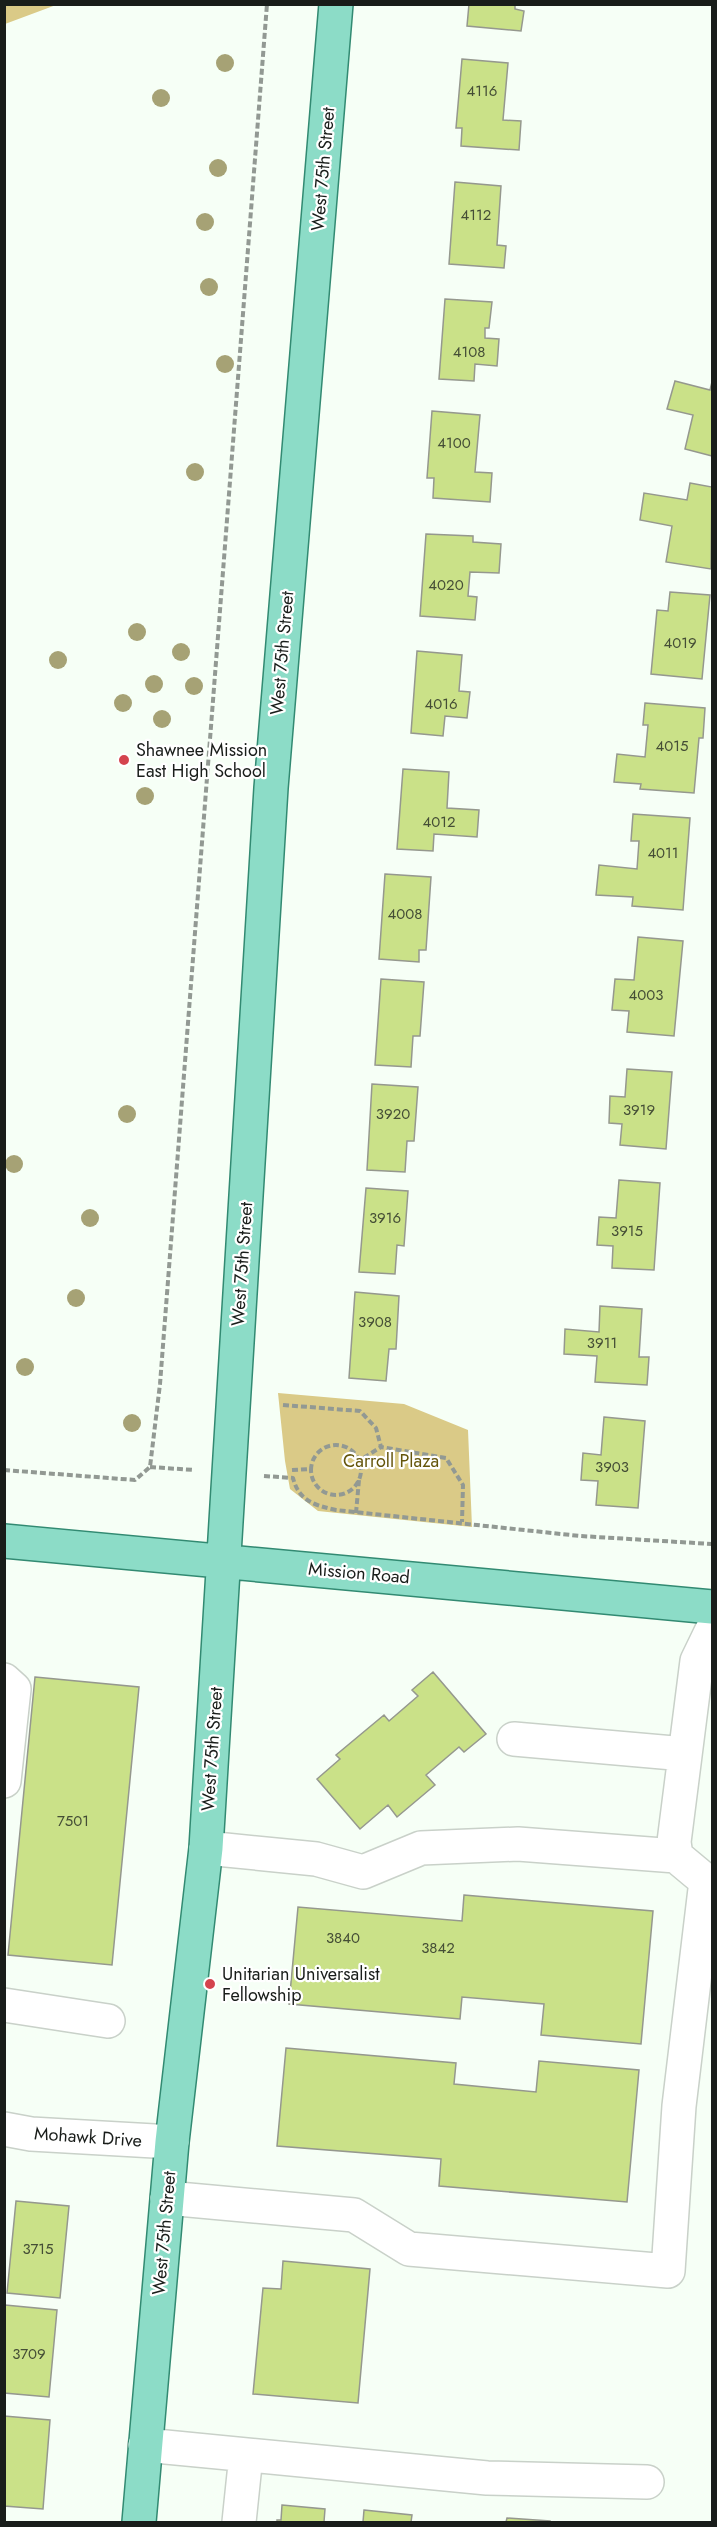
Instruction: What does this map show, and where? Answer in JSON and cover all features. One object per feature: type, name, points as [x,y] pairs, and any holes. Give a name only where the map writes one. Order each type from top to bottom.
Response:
[{"type":"main road","name":"West 75th Street","points":[[139,2523],[172,2142],[206,1848],[271,788],[336,4]]},
{"type":"main road","name":"Mission Road","points":[[4,1541],[712,1607]]},
{"type":"street","points":[[676,1856],[674,1842],[697,1661],[712,1630]]},
{"type":"street","points":[[4,1680],[14,1689],[4,1781]]},
{"type":"street","points":[[514,1739],[685,1754]]},
{"type":"street","points":[[167,2198],[354,2215],[409,2249],[668,2271],[679,2106],[706,1881],[676,1856],[518,1845],[421,1848],[363,1872],[316,1859],[206,1848]]},
{"type":"street","points":[[4,2005],[108,2021]]},
{"type":"street","name":"Mohawk Drive","points":[[4,2128],[31,2134],[172,2142]]},
{"type":"street","points":[[145,2445],[487,2478],[647,2482]]},
{"type":"street","points":[[239,2523],[246,2455]]},
{"type":"path","points":[[4,1470],[135,1480],[150,1467],[162,1360],[267,4]]},
{"type":"path","points":[[283,1405],[360,1411],[376,1428],[381,1447]]},
{"type":"path","points":[[359,1479],[347,1492],[339,1496],[330,1495],[316,1486],[310,1469],[315,1454],[329,1445],[337,1445],[351,1450],[360,1463],[361,1471]]},
{"type":"path","points":[[356,1513],[359,1479],[365,1457],[381,1447],[446,1458],[463,1485],[462,1522]]},
{"type":"path","points":[[292,1470],[310,1469]]},
{"type":"path","points":[[294,1478],[296,1489],[309,1503],[356,1513],[462,1522],[580,1536],[712,1544]]},
{"type":"green space","points":[[5,4],[56,4],[56,5],[5,24]]},
{"type":"green space","name":"Carroll Plaza","points":[[278,1393],[404,1404],[468,1430],[472,1527],[318,1511],[290,1489]]},
{"type":"building","points":[[469,4],[515,4],[515,9],[524,11],[521,31],[467,26]]},
{"type":"building","points":[[462,59],[508,63],[503,120],[521,121],[519,150],[461,146],[462,128],[456,128]]},
{"type":"building","points":[[455,182],[501,186],[497,245],[506,246],[504,268],[449,264]]},
{"type":"building","points":[[445,299],[492,302],[489,328],[485,328],[485,338],[499,339],[497,366],[475,364],[474,381],[439,379]]},
{"type":"building","points":[[675,381],[710,390],[712,382],[712,456],[685,449],[693,415],[667,409]]},
{"type":"building","points":[[432,411],[480,415],[475,472],[492,473],[490,502],[433,498],[434,478],[427,478]]},
{"type":"building","points":[[690,483],[712,487],[711,569],[666,562],[672,526],[640,520],[644,493],[687,500]]},
{"type":"building","points":[[426,534],[473,536],[473,542],[501,544],[499,573],[470,572],[468,596],[477,597],[475,620],[420,616]]},
{"type":"building","points":[[670,592],[710,595],[702,679],[651,674],[657,610],[668,611]]},
{"type":"building","points":[[417,651],[462,655],[459,691],[470,692],[467,718],[445,716],[443,736],[411,733]]},
{"type":"building","points":[[645,703],[705,708],[703,738],[699,738],[694,793],[640,789],[641,784],[614,782],[617,754],[645,757],[648,725],[643,725]]},
{"type":"building","points":[[403,769],[449,772],[447,808],[479,810],[477,837],[434,834],[433,851],[397,849]]},
{"type":"building","points":[[633,814],[690,818],[683,910],[632,906],[633,897],[596,895],[599,865],[637,869],[639,841],[631,841]]},
{"type":"building","points":[[385,874],[431,877],[426,950],[419,950],[419,962],[379,959]]},
{"type":"building","points":[[638,937],[683,941],[674,1036],[627,1032],[629,1011],[612,1010],[615,979],[634,980]]},
{"type":"building","points":[[381,979],[424,982],[420,1036],[413,1036],[411,1067],[375,1065]]},
{"type":"building","points":[[627,1069],[672,1072],[666,1149],[620,1145],[622,1124],[609,1123],[610,1096],[625,1097]]},
{"type":"building","points":[[372,1084],[418,1087],[414,1141],[407,1141],[405,1172],[367,1170]]},
{"type":"building","points":[[619,1180],[660,1183],[654,1270],[612,1268],[613,1246],[597,1245],[599,1217],[616,1218]]},
{"type":"building","points":[[366,1188],[408,1191],[404,1246],[397,1245],[395,1274],[359,1272]]},
{"type":"building","points":[[355,1292],[399,1296],[396,1349],[389,1349],[386,1381],[349,1378]]},
{"type":"building","points":[[600,1306],[642,1309],[639,1357],[649,1357],[647,1385],[595,1382],[597,1356],[564,1354],[565,1329],[599,1332]]},
{"type":"building","points":[[604,1417],[645,1421],[638,1508],[596,1505],[598,1481],[581,1480],[583,1453],[601,1455]]},
{"type":"building","points":[[433,1672],[486,1734],[464,1752],[459,1747],[426,1775],[435,1785],[397,1817],[388,1805],[360,1829],[317,1779],[340,1759],[336,1755],[384,1715],[389,1721],[418,1696],[412,1690]]},
{"type":"building","points":[[35,1677],[139,1687],[112,1965],[8,1955]]},
{"type":"building","points":[[464,1895],[653,1911],[641,2044],[541,2035],[544,2004],[462,1997],[460,2019],[289,2004],[298,1907],[462,1921]]},
{"type":"building","points":[[286,2048],[456,2063],[454,2084],[536,2092],[539,2061],[639,2070],[627,2202],[439,2186],[441,2159],[277,2146]]},
{"type":"building","points":[[16,2201],[69,2206],[60,2298],[7,2293]]},
{"type":"building","points":[[283,2261],[370,2269],[358,2403],[253,2394],[263,2288],[281,2289]]},
{"type":"building","points":[[5,2305],[57,2310],[49,2397],[4,2393]]},
{"type":"building","points":[[4,2416],[50,2420],[43,2509],[4,2506]]},
{"type":"building","points":[[282,2505],[325,2509],[324,2522],[277,2522],[281,2520]]},
{"type":"building","points":[[364,2510],[412,2515],[411,2522],[363,2522]]},
{"type":"building","points":[[507,2518],[550,2521],[550,2522],[506,2522]]},
{"type":"place","name":"Shawnee Mission East High School","points":[[124,760]]},
{"type":"place","name":"Unitarian Universalist Fellowship","points":[[210,1984]]}]
